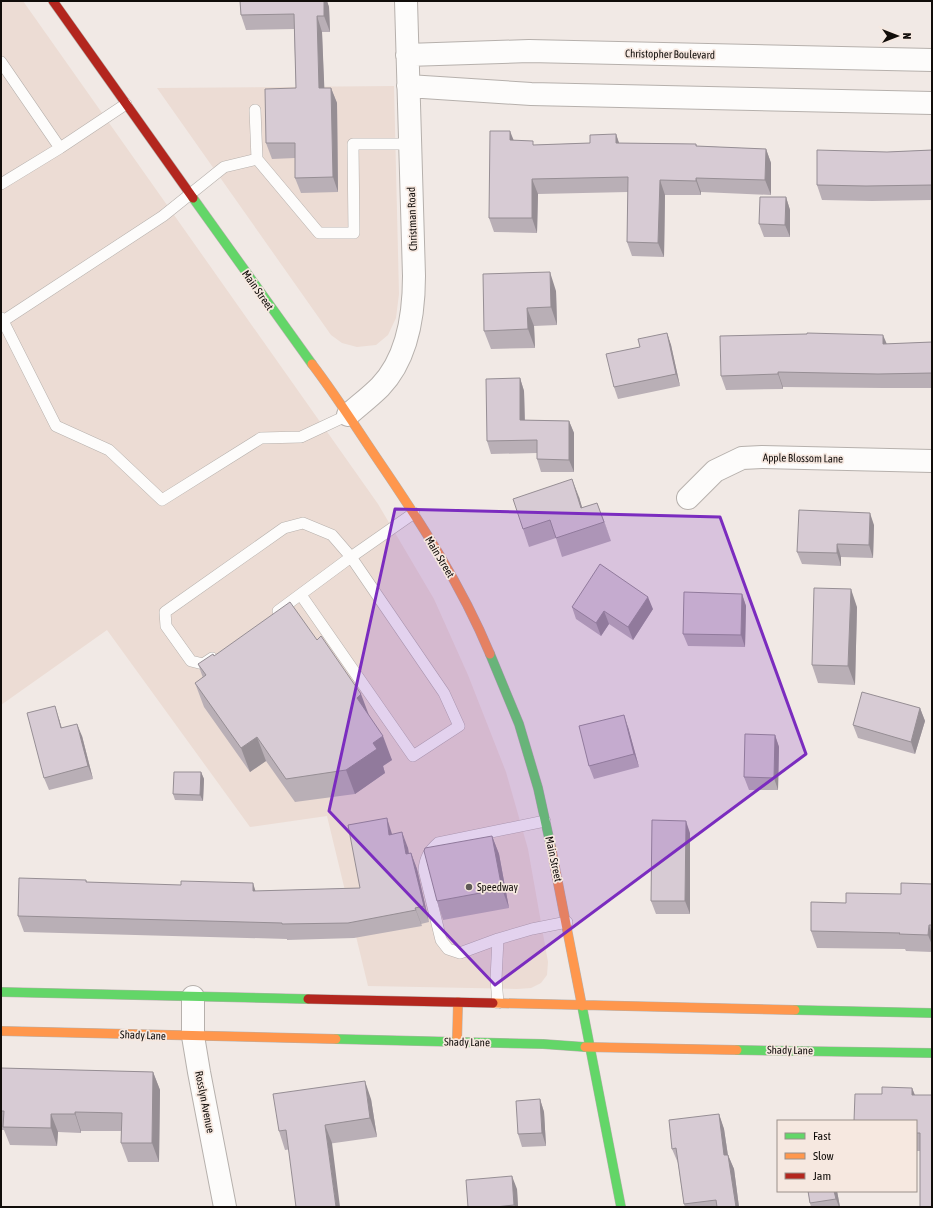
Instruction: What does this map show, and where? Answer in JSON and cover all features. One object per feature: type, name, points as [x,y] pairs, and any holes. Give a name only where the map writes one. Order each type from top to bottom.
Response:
[{"type":"street","name":"Main Street","points":[[53,1],[348,415],[414,513],[460,590],[484,639],[519,724],[538,788],[556,867],[621,1207]]},
{"type":"street","name":"Christman Road","points":[[348,415],[380,386],[399,360],[411,319],[414,300],[406,1]]},
{"type":"street","name":"Christopher Boulevard","points":[[407,56],[529,51],[932,60]]},
{"type":"street","points":[[408,86],[531,94],[932,104]]},
{"type":"street","name":"Apple Blossom Lane","points":[[688,498],[715,471],[742,458],[762,457],[932,461]]},
{"type":"street","points":[[1,992],[193,997],[237,996],[583,1005],[630,1008],[932,1013]]},
{"type":"street","name":"Rosslyn Avenue","points":[[193,997],[193,1036],[225,1207]]},
{"type":"street","points":[[457,1042],[458,1002]]},
{"type":"street","name":"Shady Lane","points":[[1,1031],[543,1044],[590,1047],[932,1053]]},
{"type":"lane","points":[[1,62],[60,148]]},
{"type":"lane","points":[[1,184],[60,148],[126,104]]},
{"type":"lane","points":[[255,110],[257,159],[319,233],[354,233],[354,144],[410,144]]},
{"type":"lane","points":[[257,159],[224,167],[163,216],[2,319],[56,426],[109,450],[162,500],[261,438],[301,438],[348,415]]},
{"type":"lane","points":[[270,617],[414,513]]},
{"type":"lane","points":[[221,651],[203,664],[191,661],[166,626],[165,612],[284,528],[303,523],[332,535],[351,558],[444,693],[459,726],[413,756],[301,595]]},
{"type":"lane","points":[[545,821],[438,843],[424,860],[424,870],[441,940],[448,949],[460,953],[532,930],[566,922]]},
{"type":"lane","points":[[498,940],[496,979],[498,1003]]},
{"type":"highlighted area","points":[[395,509],[720,517],[806,754],[495,985],[329,811]]},
{"type":"shaded area","points":[[1,1],[23,1],[378,504],[434,599],[468,675],[506,772],[528,849],[548,962],[547,975],[541,983],[531,988],[517,989],[368,986],[327,816],[250,827],[107,630],[1,705]]},
{"type":"shaded area","points":[[394,86],[399,294],[396,318],[388,335],[376,345],[357,347],[342,343],[331,335],[157,88]]},
{"type":"building","points":[[240,1],[324,1],[324,16],[317,16],[319,88],[331,88],[333,177],[295,178],[295,143],[266,143],[265,89],[296,88],[294,14],[241,15]]},
{"type":"building","points":[[490,131],[510,131],[510,140],[533,141],[533,145],[590,143],[590,135],[616,134],[616,143],[696,144],[696,146],[766,149],[765,180],[696,178],[696,181],[660,180],[658,243],[627,242],[628,177],[532,179],[532,218],[489,218]]},
{"type":"building","points":[[817,150],[887,152],[932,150],[932,185],[817,185]]},
{"type":"building","points":[[760,197],[786,197],[785,225],[759,224]]},
{"type":"building","points":[[550,272],[551,307],[527,308],[528,329],[484,331],[483,274]]},
{"type":"building","points":[[667,333],[676,374],[614,387],[606,354],[640,347],[638,339]]},
{"type":"building","points":[[807,333],[883,335],[883,344],[932,342],[932,373],[878,374],[778,372],[778,374],[721,376],[720,336]]},
{"type":"building","points":[[520,378],[520,420],[569,421],[569,460],[537,459],[537,440],[487,441],[486,379]]},
{"type":"building","points":[[572,479],[581,508],[597,503],[604,522],[556,538],[550,520],[523,529],[513,499]]},
{"type":"building","points":[[799,510],[870,513],[869,545],[837,544],[837,553],[797,552]]},
{"type":"building","points":[[600,564],[648,597],[628,627],[604,611],[596,623],[572,607]]},
{"type":"building","points":[[814,588],[851,589],[848,666],[812,665]]},
{"type":"building","points":[[684,592],[742,594],[741,635],[683,634]]},
{"type":"building","points":[[290,602],[317,640],[321,636],[361,694],[357,698],[383,736],[373,743],[377,749],[346,770],[286,779],[257,737],[241,748],[195,683],[206,675],[198,664],[213,654],[214,656]]},
{"type":"building","points":[[862,692],[920,708],[911,742],[853,725]]},
{"type":"building","points":[[55,706],[61,728],[77,724],[88,766],[44,778],[27,713]]},
{"type":"building","points":[[624,715],[634,754],[589,766],[579,726]]},
{"type":"building","points":[[745,734],[775,735],[774,778],[744,777]]},
{"type":"building","points":[[174,772],[201,772],[200,795],[173,794]]},
{"type":"building","points":[[387,818],[389,835],[402,832],[406,854],[411,853],[424,906],[415,908],[416,910],[348,923],[282,924],[18,916],[19,878],[181,885],[181,881],[253,883],[253,891],[360,888],[348,825]]},
{"type":"building","points":[[652,820],[686,821],[685,901],[651,901]]},
{"type":"building","name":"Speedway","points":[[492,836],[502,889],[437,901],[424,851],[425,848]]},
{"type":"building","points":[[901,883],[932,884],[932,925],[929,925],[928,935],[811,931],[811,902],[846,903],[846,893],[901,894]]},
{"type":"building","points":[[1,1068],[153,1072],[152,1143],[121,1143],[122,1113],[75,1112],[75,1114],[51,1114],[51,1128],[3,1127],[4,1111],[1,1111]]},
{"type":"building","points":[[365,1081],[370,1118],[325,1125],[336,1207],[296,1207],[286,1130],[279,1131],[273,1094]]},
{"type":"building","points":[[882,1087],[912,1088],[912,1095],[932,1095],[932,1207],[920,1207],[920,1133],[917,1133],[917,1120],[854,1120],[855,1094],[882,1094]]},
{"type":"building","points":[[540,1099],[542,1133],[518,1134],[516,1101]]},
{"type":"building","points":[[719,1114],[724,1155],[728,1155],[736,1207],[717,1207],[716,1200],[684,1204],[676,1148],[672,1149],[669,1120]]},
{"type":"building","points":[[512,1176],[514,1205],[468,1207],[466,1180]]},
{"type":"building","points":[[808,1192],[834,1192],[836,1199],[810,1203]]},
{"type":"traffic: fast","points":[[193,198],[312,364]]},
{"type":"traffic: fast","points":[[490,654],[519,724],[538,788],[551,847]]},
{"type":"traffic: fast","points":[[1,992],[308,999]]},
{"type":"traffic: fast","points":[[582,1006],[621,1207]]},
{"type":"traffic: fast","points":[[795,1010],[932,1013]]},
{"type":"traffic: fast","points":[[336,1039],[543,1044],[585,1047]]},
{"type":"traffic: fast","points":[[737,1050],[932,1053]]},
{"type":"traffic: slow","points":[[312,364],[337,398],[438,553],[479,628],[490,654]]},
{"type":"traffic: slow","points":[[551,847],[582,1006]]},
{"type":"traffic: slow","points":[[457,1042],[458,1002]]},
{"type":"traffic: slow","points":[[493,1003],[795,1010]]},
{"type":"traffic: slow","points":[[1,1031],[336,1039]]},
{"type":"traffic: slow","points":[[585,1047],[737,1050]]},
{"type":"traffic: jam","points":[[53,1],[193,198]]},
{"type":"traffic: jam","points":[[308,999],[493,1003]]},
{"type":"place","name":"Speedway","points":[[469,887]]}]
